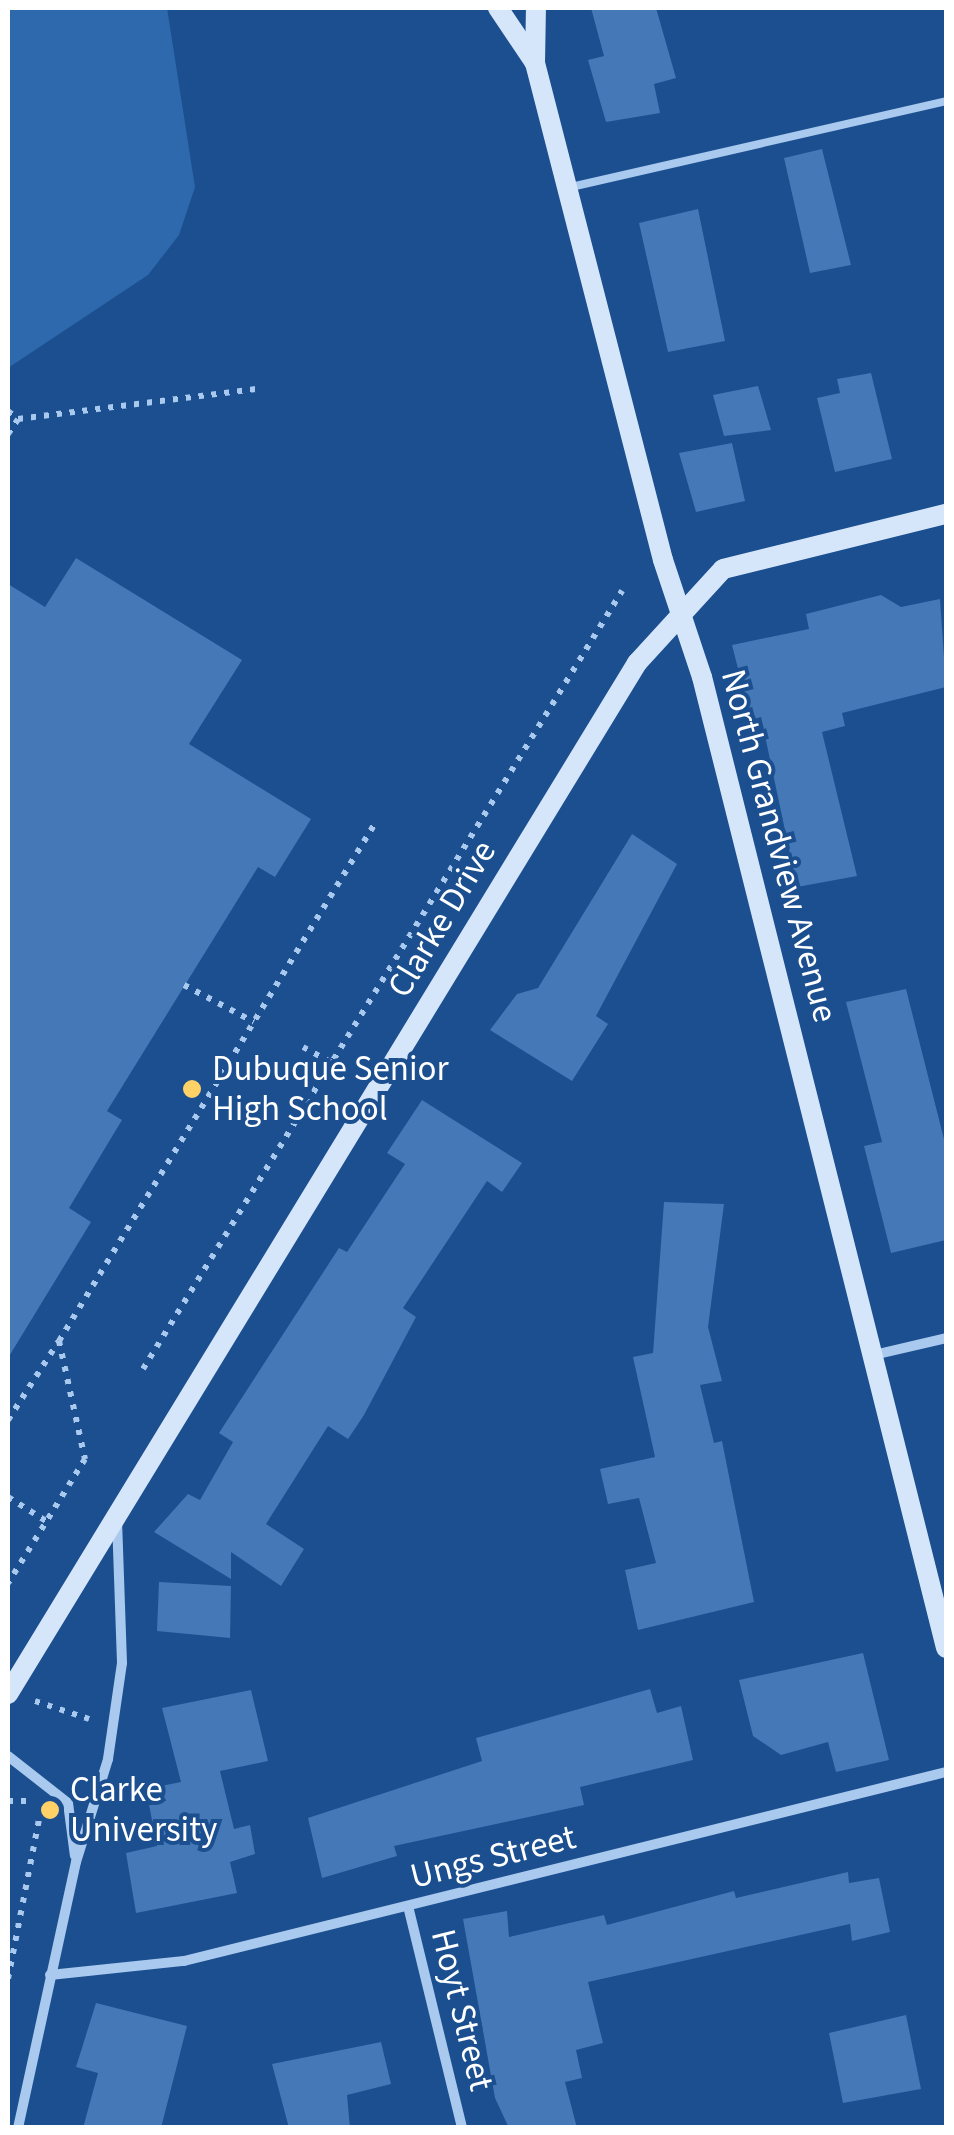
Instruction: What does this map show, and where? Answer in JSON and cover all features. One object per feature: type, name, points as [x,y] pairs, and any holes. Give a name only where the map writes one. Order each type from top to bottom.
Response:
[{"type":"street","name":"North Grandview Avenue","points":[[498,8],[535,64]]},
{"type":"street","name":"North Grandview Avenue","points":[[536,8],[535,64],[878,1354],[946,1648]]},
{"type":"street","name":"Clarke Drive","points":[[8,1694],[627,680],[680,612],[723,568],[946,514]]},
{"type":"street","points":[[878,1354],[946,1338]]},
{"type":"street","points":[[18,2128],[76,1862],[108,1758],[122,1662],[117,1514]]},
{"type":"street","points":[[8,1756],[68,1803],[76,1862]]},
{"type":"street","name":"Ungs Street","points":[[50,1975],[184,1961],[946,1772]]},
{"type":"street","name":"Hoyt Street","points":[[408,1906],[462,2128]]},
{"type":"lane","points":[[569,188],[946,101]]},
{"type":"path","points":[[8,411],[18,419],[262,388]]},
{"type":"path","points":[[8,434],[18,419]]},
{"type":"path","points":[[143,1369],[622,591]]},
{"type":"path","points":[[8,1420],[374,825]]},
{"type":"path","points":[[184,985],[254,1022]]},
{"type":"path","points":[[303,1047],[332,1063]]},
{"type":"path","points":[[8,1583],[85,1459],[59,1342]]},
{"type":"path","points":[[8,1497],[46,1521]]},
{"type":"path","points":[[34,1701],[89,1718]]},
{"type":"path","points":[[8,1802],[40,1803],[40,1818],[8,1979]]},
{"type":"shaded area","points":[[8,8],[167,8],[195,187],[179,235],[148,275],[8,368]]},
{"type":"building","points":[[591,8],[656,8],[676,78],[654,84],[660,113],[606,122],[588,60],[604,56]]},
{"type":"building","points":[[822,149],[851,265],[810,273],[784,158]]},
{"type":"building","points":[[698,209],[725,341],[668,352],[639,223]]},
{"type":"building","points":[[871,373],[892,459],[835,472],[817,398],[840,393],[837,379]]},
{"type":"building","points":[[758,386],[771,430],[724,436],[713,395]]},
{"type":"building","points":[[732,443],[745,501],[696,512],[679,453]]},
{"type":"building","points":[[76,558],[242,660],[189,744],[311,819],[275,877],[258,867],[107,1111],[122,1120],[69,1208],[91,1222],[8,1358],[8,584],[45,607]]},
{"type":"building","points":[[881,595],[901,607],[940,599],[946,687],[842,713],[845,726],[822,732],[857,876],[797,887],[761,717],[751,720],[732,645],[809,629],[806,614]]},
{"type":"building","points":[[632,834],[677,864],[596,1016],[608,1024],[572,1081],[490,1030],[517,994],[538,988]]},
{"type":"building","points":[[906,989],[946,1147],[946,1240],[891,1253],[864,1146],[882,1142],[846,1002]]},
{"type":"building","points":[[422,1100],[522,1163],[502,1192],[487,1181],[403,1308],[416,1317],[364,1415],[348,1439],[328,1426],[266,1524],[304,1549],[281,1586],[231,1552],[231,1579],[154,1532],[188,1494],[200,1500],[233,1442],[219,1433],[339,1248],[347,1252],[405,1164],[387,1153]]},
{"type":"building","points":[[664,1202],[724,1204],[708,1327],[722,1381],[700,1385],[714,1443],[722,1441],[754,1602],[638,1630],[625,1570],[656,1563],[639,1498],[608,1504],[600,1469],[655,1457],[633,1357],[653,1353]]},
{"type":"building","points":[[159,1582],[231,1586],[230,1638],[157,1631]]},
{"type":"building","points":[[863,1653],[889,1760],[836,1772],[828,1742],[781,1755],[753,1736],[739,1680]]},
{"type":"building","points":[[650,1689],[657,1713],[681,1706],[693,1760],[580,1787],[584,1805],[394,1846],[397,1856],[322,1878],[308,1818],[482,1761],[476,1738]]},
{"type":"building","points":[[251,1690],[268,1761],[220,1771],[234,1829],[250,1825],[255,1854],[230,1862],[237,1893],[136,1913],[126,1853],[157,1846],[146,1789],[181,1782],[162,1708]]},
{"type":"building","points":[[848,1872],[849,1883],[879,1878],[890,1932],[852,1941],[850,1924],[588,1982],[603,2043],[576,2050],[582,2078],[565,2082],[577,2128],[509,2128],[495,2098],[463,1919],[507,1911],[509,1937],[604,1915],[607,1925],[734,1891],[736,1898]]},
{"type":"building","points":[[96,2003],[187,2026],[161,2128],[83,2128],[98,2073],[76,2067]]},
{"type":"building","points":[[906,2015],[921,2089],[843,2103],[829,2033]]},
{"type":"building","points":[[381,2042],[391,2084],[347,2095],[350,2128],[289,2128],[272,2064]]},
{"type":"place","name":"Dubuque Senior High School","points":[[192,1089]]},
{"type":"place","name":"Clarke University","points":[[50,1810]]}]
